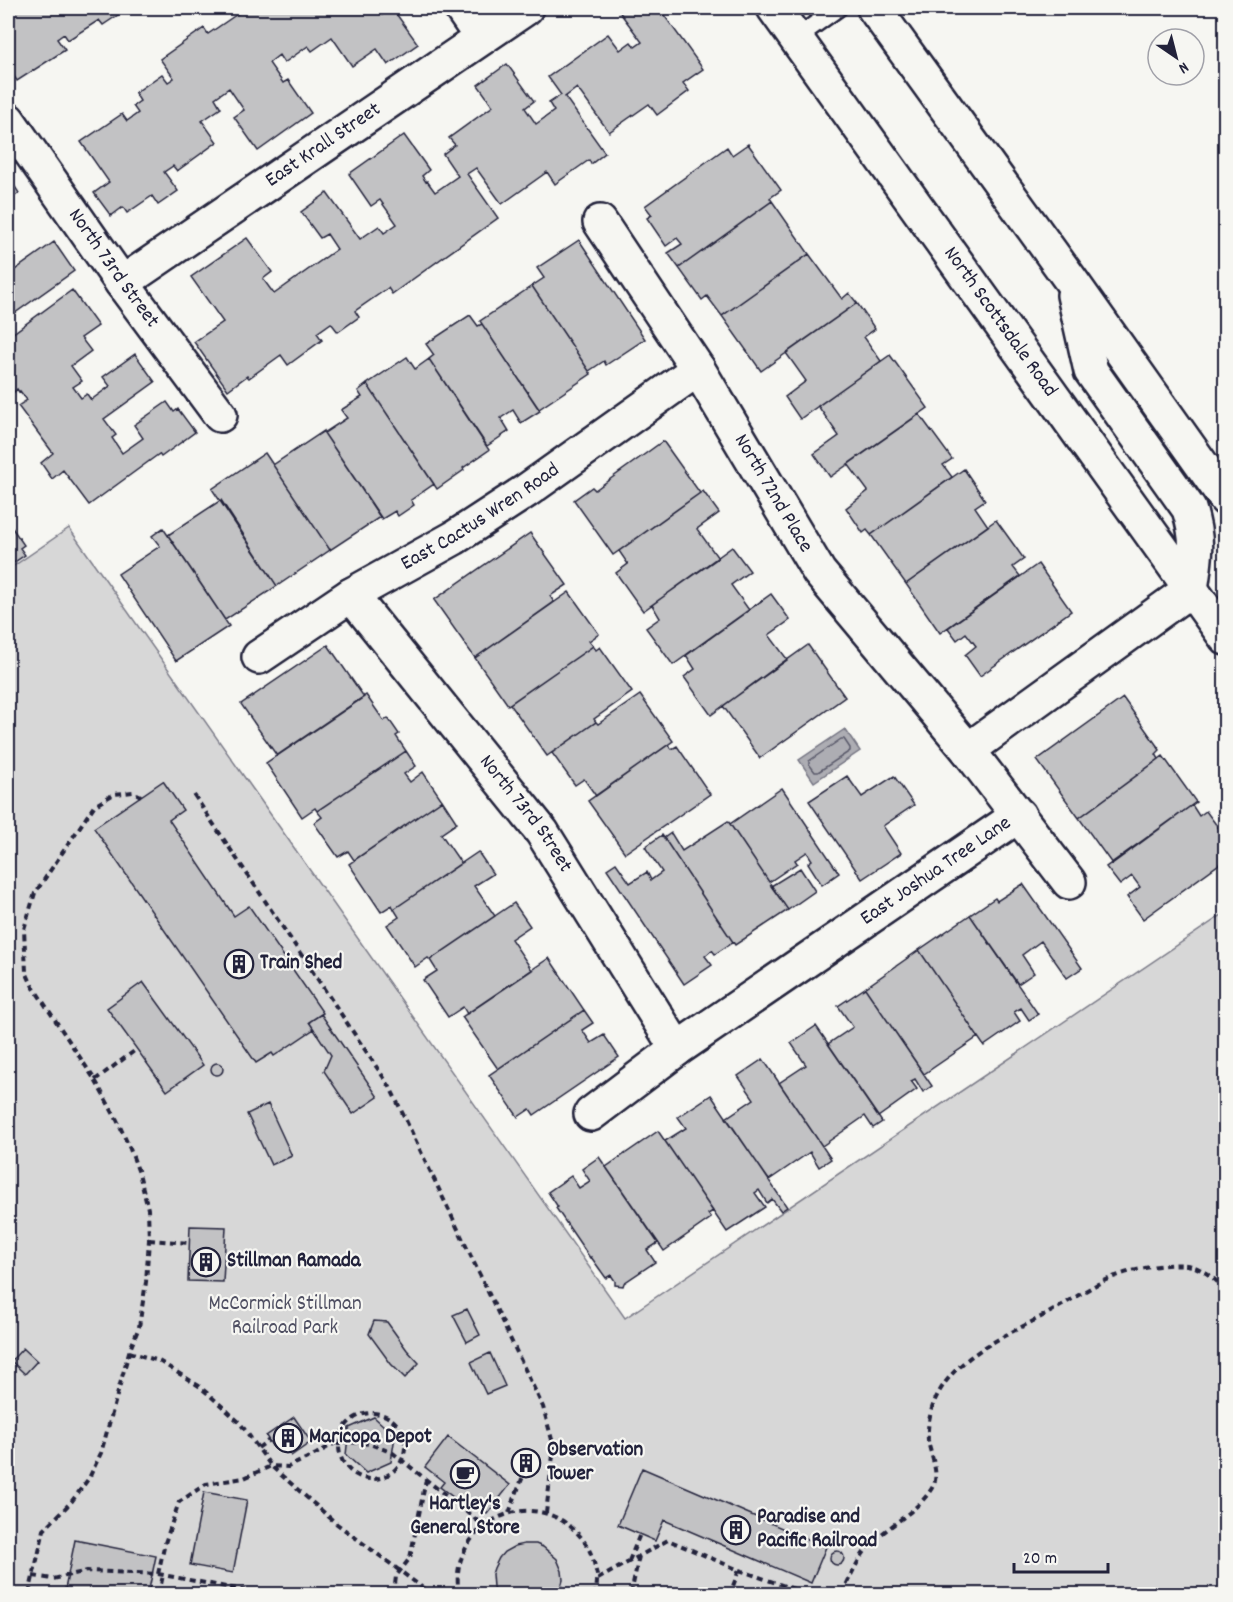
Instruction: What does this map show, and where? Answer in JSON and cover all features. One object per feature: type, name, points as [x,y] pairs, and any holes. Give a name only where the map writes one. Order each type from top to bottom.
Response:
[{"type":"street","points":[[461,8],[481,37]]},
{"type":"street","name":"East Krall Street","points":[[122,283],[526,8]]},
{"type":"street","name":"North Scottsdale Road","points":[[774,8],[1226,638]]},
{"type":"street","points":[[874,8],[1226,499]]},
{"type":"street","name":"North 73rd Street","points":[[8,120],[122,283],[220,415]]},
{"type":"street","name":"North 72nd Place","points":[[600,222],[698,369],[819,572],[968,750]]},
{"type":"street","points":[[1070,279],[1091,371],[1189,509],[1195,527],[1197,550],[1191,589]]},
{"type":"street","name":"East Cactus Wren Road","points":[[259,657],[351,595],[454,538],[526,491],[698,369]]},
{"type":"street","points":[[968,750],[1191,589],[1226,593]]},
{"type":"street","name":"North 73rd Street","points":[[351,595],[542,832],[677,1049]]},
{"type":"street","name":"East Joshua Tree Lane","points":[[591,1114],[677,1049],[1019,815],[968,750]]},
{"type":"street","points":[[1019,815],[1069,882]]},
{"type":"lane","points":[[796,38],[838,8]]},
{"type":"path","points":[[29,1594],[44,1530],[72,1501],[89,1478],[101,1453],[129,1352],[139,1327],[146,1282],[149,1240],[148,1209],[130,1149],[117,1120],[94,1080],[32,985],[26,972],[24,929],[35,893],[94,806],[114,794],[133,792],[141,796]]},
{"type":"path","points":[[194,795],[390,1087],[543,1407],[554,1447],[546,1513]]},
{"type":"path","points":[[94,1080],[137,1049]]},
{"type":"path","points":[[149,1240],[189,1243]]},
{"type":"path","points":[[842,1594],[862,1553],[912,1510],[934,1484],[936,1472],[928,1438],[928,1421],[935,1400],[947,1380],[959,1367],[977,1353],[1092,1286],[1116,1275],[1142,1268],[1192,1266],[1226,1289]]},
{"type":"path","points":[[129,1352],[159,1360],[200,1386],[240,1423],[271,1466],[337,1524],[430,1594]]},
{"type":"path","points":[[370,1412],[392,1419],[400,1427],[405,1438],[402,1461],[384,1476],[374,1479],[362,1478],[351,1472],[339,1453],[342,1430],[359,1414],[370,1412]]},
{"type":"path","points":[[258,1448],[269,1440]]},
{"type":"path","points":[[158,1574],[165,1543],[179,1502],[206,1484],[244,1478],[271,1466],[288,1467],[339,1441],[370,1444],[393,1453],[484,1526]]},
{"type":"path","points":[[508,1514],[525,1472]]},
{"type":"path","points":[[394,1594],[396,1576],[410,1558],[426,1480]]},
{"type":"path","points":[[459,1594],[456,1582],[461,1558],[472,1536],[491,1520],[530,1510],[562,1519],[580,1534],[593,1555],[598,1580],[595,1594]]},
{"type":"path","points":[[629,1561],[640,1534]]},
{"type":"path","points":[[598,1580],[668,1540],[738,1570],[808,1594]]},
{"type":"path","points":[[631,1594],[639,1556]]},
{"type":"path","points":[[730,1594],[738,1570]]},
{"type":"path","points":[[33,1576],[53,1580],[87,1571],[158,1574],[263,1594]]},
{"type":"path","points":[[159,1594],[163,1575]]},
{"type":"green space","name":"McCormick Stillman Railroad Park","points":[[69,528],[625,1318],[1225,913],[1225,1594],[8,1594],[8,570]]},
{"type":"water","points":[[845,729],[860,751],[814,782],[799,760]]},
{"type":"building","points":[[8,8],[127,9],[103,25],[99,20],[68,40],[64,34],[57,39],[65,50],[17,81],[8,67]]},
{"type":"building","points":[[246,8],[377,8],[382,15],[392,8],[418,44],[388,65],[377,49],[352,66],[332,37],[312,51],[308,46],[284,63],[279,55],[269,63],[283,83],[288,80],[311,113],[258,151],[234,117],[244,110],[229,88],[215,98],[221,108],[202,121],[217,142],[177,171],[173,166],[164,172],[178,191],[158,205],[152,196],[127,213],[123,207],[111,216],[94,193],[109,182],[81,142],[122,114],[127,121],[138,113],[133,106],[140,101],[135,93],[162,74],[168,82],[174,78],[160,59],[204,28],[208,34]]},
{"type":"building","points":[[622,8],[659,8],[703,69],[683,83],[689,91],[657,115],[649,104],[609,132],[577,88],[565,97],[605,153],[591,164],[589,160],[555,184],[547,172],[502,204],[476,168],[467,174],[498,218],[392,294],[388,288],[355,311],[359,317],[338,332],[331,323],[317,333],[322,340],[288,365],[281,355],[228,390],[194,342],[223,322],[191,277],[247,238],[272,272],[263,279],[274,294],[337,249],[327,234],[320,238],[301,212],[327,193],[360,239],[379,226],[384,233],[397,224],[380,200],[371,206],[349,174],[404,135],[429,170],[422,176],[435,192],[458,176],[443,154],[455,145],[449,138],[493,106],[478,85],[507,64],[534,101],[525,108],[536,124],[554,111],[549,103],[561,95],[548,77],[608,34],[620,50],[631,42],[635,47],[642,42],[618,10]]},
{"type":"building","points":[[748,144],[781,190],[770,198],[772,201],[679,268],[668,253],[682,244],[677,238],[666,246],[647,218],[652,215],[645,206],[727,147],[732,155]]},
{"type":"building","points":[[8,176],[19,193],[8,201]]},
{"type":"building","points":[[772,201],[809,254],[722,316],[707,296],[702,300],[679,268]]},
{"type":"building","points":[[579,240],[645,339],[606,365],[604,361],[589,371],[532,286],[544,278],[537,268]]},
{"type":"building","points":[[54,242],[74,271],[8,318],[8,275]]},
{"type":"building","points":[[809,254],[842,299],[849,293],[857,303],[761,371],[722,316]]},
{"type":"building","points":[[532,286],[591,374],[539,409],[480,321]]},
{"type":"building","points":[[72,290],[98,326],[81,338],[91,351],[71,366],[82,381],[73,387],[81,398],[87,394],[91,400],[110,386],[103,377],[135,354],[155,382],[104,419],[116,435],[112,438],[122,453],[143,438],[134,425],[167,402],[174,412],[178,409],[195,432],[161,457],[159,454],[89,505],[63,470],[52,479],[41,463],[53,453],[18,406],[27,400],[17,389],[12,394],[8,387],[10,378],[8,375],[8,337]]},
{"type":"building","points":[[857,303],[875,329],[864,337],[881,361],[800,419],[785,397],[806,381],[786,353]]},
{"type":"building","points":[[470,315],[478,326],[482,324],[540,411],[521,423],[513,410],[501,418],[509,431],[487,446],[429,359],[434,355],[426,344]]},
{"type":"building","points":[[890,355],[928,408],[830,477],[814,454],[839,436],[818,406]]},
{"type":"building","points":[[407,357],[415,369],[429,359],[489,450],[437,489],[367,384]]},
{"type":"building","points":[[367,384],[434,484],[411,500],[414,505],[398,516],[395,511],[382,519],[324,433],[347,418],[341,410],[362,397],[358,391]]},
{"type":"building","points":[[919,414],[952,459],[943,465],[952,477],[871,535],[867,530],[863,533],[846,508],[868,491],[848,464]]},
{"type":"building","points":[[324,431],[380,517],[330,550],[273,465]]},
{"type":"building","points":[[663,441],[700,493],[613,555],[574,500],[592,487],[595,490]]},
{"type":"building","points":[[265,453],[330,550],[277,586],[212,489]]},
{"type":"building","points":[[964,469],[985,500],[975,507],[988,526],[906,584],[871,535]]},
{"type":"building","points":[[703,491],[719,513],[697,529],[718,558],[643,611],[616,573],[628,564],[619,551]]},
{"type":"building","points":[[221,500],[277,586],[225,620],[168,535]]},
{"type":"building","points":[[996,520],[1024,559],[1013,567],[1020,576],[940,633],[906,584]]},
{"type":"building","points":[[8,522],[24,545],[20,548],[25,555],[10,565],[8,565]]},
{"type":"building","points":[[163,528],[229,626],[176,661],[118,574],[160,546],[152,536]]},
{"type":"building","points":[[530,533],[567,585],[550,596],[554,602],[475,658],[434,600]]},
{"type":"building","points":[[732,547],[750,571],[731,585],[749,610],[673,665],[646,628],[660,618],[652,605]]},
{"type":"building","points":[[1038,564],[1071,611],[980,676],[965,655],[976,646],[966,633],[957,640],[948,628]]},
{"type":"building","points":[[569,592],[599,634],[589,641],[593,646],[508,705],[475,658]]},
{"type":"building","points":[[771,594],[790,620],[769,635],[787,659],[711,715],[684,677],[695,669],[686,655]]},
{"type":"building","points":[[328,645],[364,697],[277,756],[241,704]]},
{"type":"building","points":[[808,645],[845,697],[760,758],[723,706]]},
{"type":"building","points":[[593,646],[596,650],[600,647],[632,692],[594,719],[596,722],[547,756],[510,704]]},
{"type":"building","points":[[366,695],[384,721],[388,718],[399,734],[396,736],[406,751],[317,811],[315,808],[302,817],[266,763]]},
{"type":"building","points":[[640,695],[673,741],[596,796],[584,779],[575,785],[552,753]]},
{"type":"building","points":[[1123,698],[1160,750],[1156,754],[1159,759],[1079,818],[1037,760]]},
{"type":"building","points":[[668,745],[672,749],[677,746],[710,794],[625,853],[588,801]]},
{"type":"building","points":[[406,751],[416,766],[404,774],[410,782],[423,772],[442,800],[354,860],[348,851],[338,857],[314,823],[322,817],[317,811]]},
{"type":"building","points":[[1163,756],[1196,802],[1112,864],[1079,818]]},
{"type":"building","points":[[847,776],[862,797],[894,776],[914,805],[883,826],[901,853],[862,879],[809,801]]},
{"type":"building","name":"Train Shed","points":[[163,781],[183,810],[169,820],[234,916],[249,906],[323,1013],[309,1022],[314,1029],[274,1056],[272,1053],[256,1063],[94,828]]},
{"type":"building","points":[[782,788],[839,873],[822,885],[808,863],[812,860],[807,852],[795,860],[797,863],[769,882],[730,824]]},
{"type":"building","points":[[442,800],[457,823],[441,834],[461,863],[394,909],[392,905],[381,912],[349,864]]},
{"type":"building","points":[[1192,805],[1199,816],[1206,811],[1226,838],[1226,859],[1143,919],[1127,897],[1140,887],[1132,876],[1120,885],[1106,867]]},
{"type":"building","points":[[728,821],[788,910],[735,945],[664,838],[671,833],[682,851]]},
{"type":"building","points":[[662,835],[733,942],[715,954],[712,950],[705,956],[712,965],[684,984],[607,869],[616,863],[630,883],[647,872],[651,880],[662,872],[645,847]]},
{"type":"building","points":[[478,852],[493,874],[474,886],[495,916],[430,960],[428,958],[415,967],[387,925],[399,917],[394,909]]},
{"type":"building","points":[[800,868],[815,891],[788,910],[771,886]]},
{"type":"building","points":[[1023,884],[1082,968],[1067,978],[1041,941],[1022,955],[1034,973],[1018,984],[970,915],[995,898],[997,901]]},
{"type":"building","points":[[514,903],[530,926],[511,939],[532,970],[467,1014],[463,1007],[448,1017],[423,980],[437,971],[430,960]]},
{"type":"building","points":[[970,915],[1038,1014],[1029,1020],[1021,1008],[1014,1012],[1020,1021],[984,1046],[919,950]]},
{"type":"building","points":[[919,950],[978,1037],[924,1074],[865,988]]},
{"type":"building","points":[[549,958],[584,1010],[498,1069],[462,1017]]},
{"type":"building","points":[[143,982],[203,1065],[167,1091],[107,1008]]},
{"type":"building","points":[[865,988],[932,1086],[923,1092],[915,1079],[911,1081],[917,1089],[878,1117],[828,1044],[853,1027],[838,1006]]},
{"type":"building","points":[[584,1010],[593,1023],[582,1030],[591,1043],[604,1035],[619,1057],[534,1115],[530,1109],[518,1117],[489,1075]]},
{"type":"building","points":[[321,1014],[378,1097],[353,1114],[324,1071],[331,1055],[309,1022]]},
{"type":"building","points":[[816,1026],[882,1122],[873,1128],[865,1116],[822,1146],[779,1083],[806,1065],[791,1043]]},
{"type":"building","points":[[763,1059],[831,1159],[819,1167],[810,1152],[769,1180],[726,1118],[754,1099],[738,1076]]},
{"type":"building","points":[[217,1063],[223,1069],[217,1075],[211,1069]]},
{"type":"building","points":[[711,1095],[787,1207],[781,1211],[772,1199],[767,1203],[759,1190],[755,1193],[765,1207],[727,1232],[665,1141],[686,1128],[678,1117]]},
{"type":"building","points":[[268,1104],[292,1156],[271,1165],[247,1114]]},
{"type":"building","points":[[658,1131],[713,1211],[708,1214],[711,1218],[664,1251],[606,1167]]},
{"type":"building","points":[[599,1157],[658,1243],[647,1250],[655,1262],[623,1286],[615,1285],[611,1275],[606,1278],[590,1258],[556,1208],[558,1207],[548,1192],[571,1176],[579,1188],[590,1181],[582,1169]]},
{"type":"building","name":"Stillman Ramada","points":[[190,1226],[226,1227],[223,1282],[188,1281]]},
{"type":"building","points":[[467,1309],[480,1335],[467,1342],[453,1315]]},
{"type":"building","points":[[374,1321],[387,1322],[419,1363],[405,1378],[391,1364],[369,1334]]},
{"type":"building","points":[[23,1348],[37,1361],[25,1374],[11,1361]]},
{"type":"building","points":[[490,1353],[505,1386],[486,1394],[471,1362]]},
{"type":"building","name":"Maricopa Depot","points":[[294,1417],[311,1442],[291,1456],[280,1440],[272,1446],[266,1436]]},
{"type":"building","points":[[374,1417],[395,1436],[391,1462],[366,1473],[346,1455],[349,1428]]},
{"type":"building","name":"Hartley's General Store","points":[[448,1437],[510,1485],[487,1514],[467,1498],[462,1504],[440,1487],[444,1482],[425,1467]]},
{"type":"building","name":"Observation Tower","points":[[523,1453],[536,1459],[529,1474],[516,1467]]},
{"type":"building","name":"Paradise and Pacific Railroad","points":[[642,1468],[826,1547],[811,1583],[664,1520],[655,1541],[618,1525]]},
{"type":"building","points":[[204,1492],[247,1500],[233,1573],[190,1565]]},
{"type":"building","points":[[75,1540],[156,1556],[148,1594],[64,1594]]},
{"type":"building","points":[[524,1544],[536,1544],[543,1547],[557,1559],[563,1580],[559,1594],[497,1594],[493,1587],[492,1574],[499,1558],[504,1552]]},
{"type":"building","points":[[837,1551],[842,1553],[844,1558],[842,1563],[837,1565],[832,1563],[830,1558],[832,1553]]},
{"type":"place","name":"Train Shed","points":[[239,964]]},
{"type":"place","name":"Stillman Ramada","points":[[206,1262]]},
{"type":"place","name":"Maricopa Depot","points":[[288,1438]]},
{"type":"place","name":"Observation Tower","points":[[526,1463]]},
{"type":"place","name":"Hartley's General Store","points":[[465,1474]]},
{"type":"place","name":"Paradise and Pacific Railroad","points":[[736,1530]]}]
